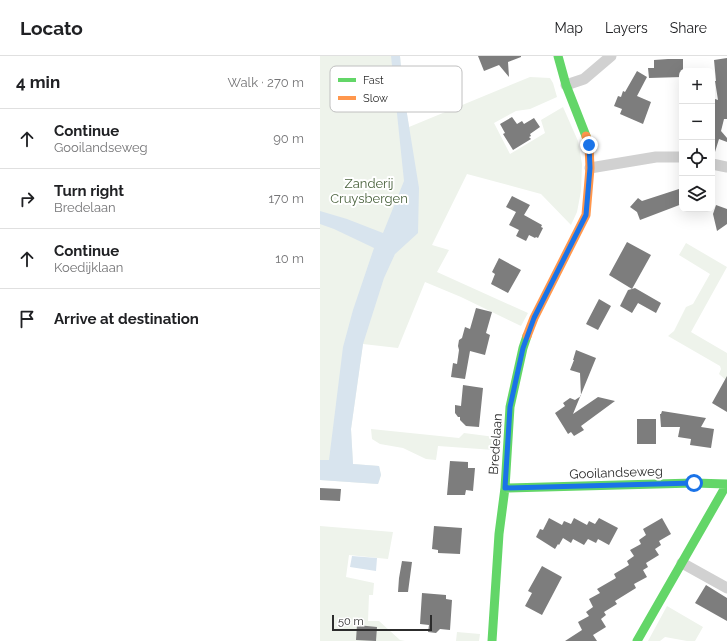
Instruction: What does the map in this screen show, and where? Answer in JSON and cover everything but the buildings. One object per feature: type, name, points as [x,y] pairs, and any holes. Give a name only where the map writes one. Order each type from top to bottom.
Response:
[{"type":"main road","name":"Bredelaan","points":[[492,641],[499,534],[505,488],[510,407],[523,348],[534,318],[586,215],[590,168],[589,145],[566,85],[558,56]]},
{"type":"main road","name":"Gooilandseweg","points":[[505,488],[694,483],[727,484]]},
{"type":"main road","points":[[637,641],[727,484]]},
{"type":"street","points":[[566,85],[584,79],[611,56]]},
{"type":"street","points":[[590,168],[656,157],[679,156]]},
{"type":"street","points":[[715,165],[727,167]]},
{"type":"street","points":[[682,564],[727,588]]},
{"type":"green space","name":"Zanderij Cruysbergen","points":[[320,56],[400,56],[401,66],[330,66],[330,112],[407,112],[409,127],[445,112],[462,112],[462,105],[530,77],[550,78],[557,97],[530,109],[516,111],[494,123],[510,154],[545,133],[541,120],[563,107],[578,141],[582,164],[581,191],[577,212],[571,225],[541,194],[467,174],[432,245],[449,250],[437,272],[528,313],[521,326],[461,297],[425,282],[398,348],[363,344],[351,429],[353,464],[379,466],[381,475],[378,484],[320,480]]},
{"type":"green space","points":[[686,243],[727,267],[691,332],[727,353],[727,381],[719,374],[721,369],[720,366],[668,336],[674,331],[686,307],[693,304],[710,274],[679,255]]},
{"type":"green space","points":[[371,429],[459,438],[464,433],[495,437],[494,450],[438,446],[436,460],[426,459],[403,448],[380,444],[372,439]]},
{"type":"green space","points":[[320,526],[393,532],[388,559],[349,555],[346,577],[374,583],[373,595],[369,595],[368,621],[379,621],[400,640],[405,641],[320,641]]},
{"type":"green space","points":[[667,606],[703,627],[695,641],[665,637],[660,641],[648,641]]},
{"type":"green space","points":[[457,632],[480,634],[479,641],[456,641]]},
{"type":"shaded area","points":[[391,56],[400,56],[401,66],[392,66]]},
{"type":"shaded area","points":[[397,112],[407,112],[419,188],[418,233],[395,254],[384,278],[363,344],[351,429],[353,464],[379,466],[381,475],[378,484],[320,480],[320,460],[329,460],[343,347],[353,310],[374,248],[320,224],[320,211],[347,219],[383,233],[404,181]]},
{"type":"shaded area","points":[[352,556],[377,558],[376,571],[350,567]]},
{"type":"traffic: fast","points":[[558,56],[566,85],[586,136]]},
{"type":"traffic: fast","points":[[492,641],[499,534],[505,488],[510,407],[527,336]]},
{"type":"traffic: fast","points":[[505,488],[694,483],[727,484]]},
{"type":"traffic: fast","points":[[637,641],[727,484]]},
{"type":"traffic: slow","points":[[527,336],[534,318],[586,215],[590,168],[589,145],[586,136]]},
{"type":"route","points":[[589,145],[590,168],[586,215],[534,318],[523,348],[510,407],[505,488],[694,483]]}]
